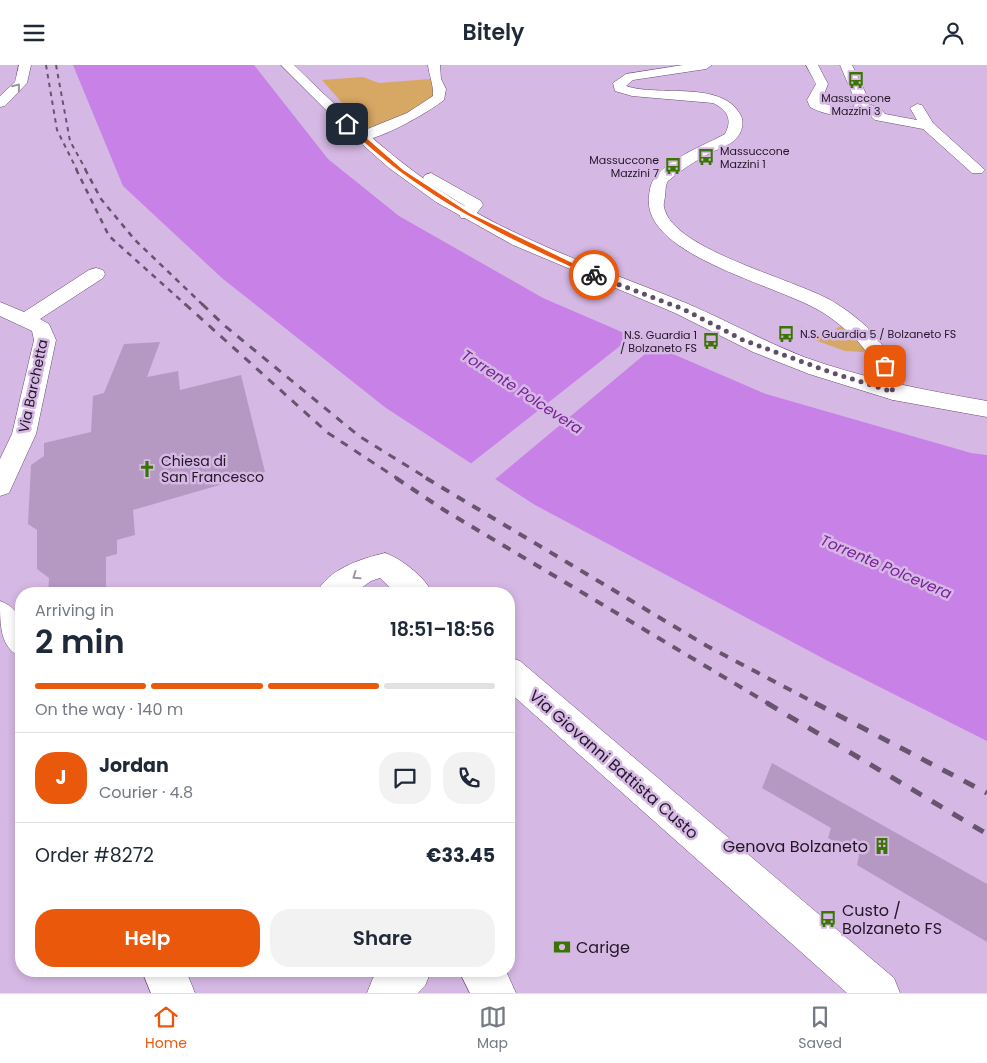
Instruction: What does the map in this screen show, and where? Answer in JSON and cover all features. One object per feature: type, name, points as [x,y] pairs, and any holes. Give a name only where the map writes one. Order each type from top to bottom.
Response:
[{"type":"street","points":[[0,103],[21,83],[25,65]]},
{"type":"street","points":[[287,65],[360,137],[405,174],[467,214],[587,272],[683,309],[743,340],[830,372],[893,392],[987,409]]},
{"type":"street","points":[[360,137],[402,121],[430,105],[439,97],[440,89],[435,79],[434,65]]},
{"type":"street","points":[[706,65],[630,77],[619,83],[620,88],[636,93],[697,97],[725,102],[732,108],[736,118],[736,130],[730,137],[668,173],[658,185],[657,213],[668,230],[694,249],[726,265],[802,292],[822,303],[873,345],[885,366],[893,392]]},
{"type":"street","points":[[812,65],[822,84],[814,100],[815,104],[840,112],[853,111],[861,106],[862,100],[846,65]]},
{"type":"street","points":[[861,106],[871,109],[878,113],[880,117],[890,121],[927,125]]},
{"type":"street","points":[[917,108],[927,125],[978,170]]},
{"type":"street","points":[[431,178],[476,205],[467,214]]},
{"type":"street","points":[[26,319],[96,274]]},
{"type":"street","name":"Via Barchetta","points":[[0,308],[42,328],[45,340],[24,433],[0,485]]},
{"type":"street","points":[[340,587],[362,571],[385,565],[410,587]]},
{"type":"street","points":[[0,614],[15,635]]},
{"type":"street","name":"Via Giovanni Battista Custo","points":[[515,677],[879,993]]},
{"type":"street","points":[[166,977],[174,993]]},
{"type":"street","points":[[388,993],[404,977]]},
{"type":"street","points":[[484,977],[495,993]]},
{"type":"shaded area","points":[[363,77],[379,83],[430,79],[437,90],[433,98],[419,110],[371,129],[365,129],[322,80]]},
{"type":"shaded area","points":[[795,324],[821,337],[841,326],[866,349],[863,352],[845,351],[812,339],[816,336]]},
{"type":"water","name":"Torrente Polcevera","points":[[73,65],[254,65],[328,159],[399,216],[543,298],[766,394],[971,453],[987,455],[987,741],[828,661],[535,505],[386,408],[223,279],[123,186]]},
{"type":"pier","points":[[634,335],[657,344],[493,481],[469,465]]},
{"type":"building","name":"Chiesa di San Francesco","points":[[160,342],[147,377],[178,371],[180,390],[241,375],[265,472],[133,510],[135,535],[117,540],[117,554],[106,557],[106,587],[48,587],[49,578],[37,569],[37,530],[28,524],[31,465],[44,456],[44,443],[91,432],[93,396],[104,393],[124,344]]},
{"type":"building","name":"Genova Bolzaneto","points":[[772,763],[987,884],[987,942],[857,865],[859,855],[828,838],[831,828],[762,788]]},
{"type":"railway","points":[[46,65],[57,130],[77,170]]},
{"type":"railway","points":[[56,65],[70,141],[86,170]]},
{"type":"railway","points":[[76,169],[109,236],[186,305]]},
{"type":"railway","points":[[85,169],[101,199],[135,240],[203,305]]},
{"type":"railway","points":[[185,304],[328,433],[398,479]]},
{"type":"railway","points":[[202,304],[225,326],[359,436],[428,479]]},
{"type":"railway","points":[[396,478],[444,510],[769,704]]},
{"type":"railway","points":[[426,478],[707,646],[817,704]]},
{"type":"railway","points":[[767,703],[987,834]]},
{"type":"railway","points":[[815,703],[987,793]]},
{"type":"way so far","points":[[594,275],[683,309],[743,340],[830,372],[893,392],[885,366]]},
{"type":"place","name":"Massuccone Mazzini 3","points":[[856,80]]},
{"type":"place","name":"Massuccone Mazzini 1","points":[[706,157]]},
{"type":"place","name":"Massuccone Mazzini 7","points":[[673,166]]},
{"type":"place","name":"N.S. Guardia 5 / Bolzaneto FS","points":[[786,334]]},
{"type":"place","name":"N.S. Guardia 1 / Bolzaneto FS","points":[[711,341]]},
{"type":"place","name":"Chiesa di San Francesco","points":[[147,469]]},
{"type":"place","name":"Genova Bolzaneto","points":[[882,846]]},
{"type":"place","name":"Custo / Bolzaneto FS","points":[[828,919]]},
{"type":"place","name":"Carige","points":[[562,947]]},
{"type":"route","points":[[347,124],[401,171],[467,214],[531,247],[594,275]]}]
